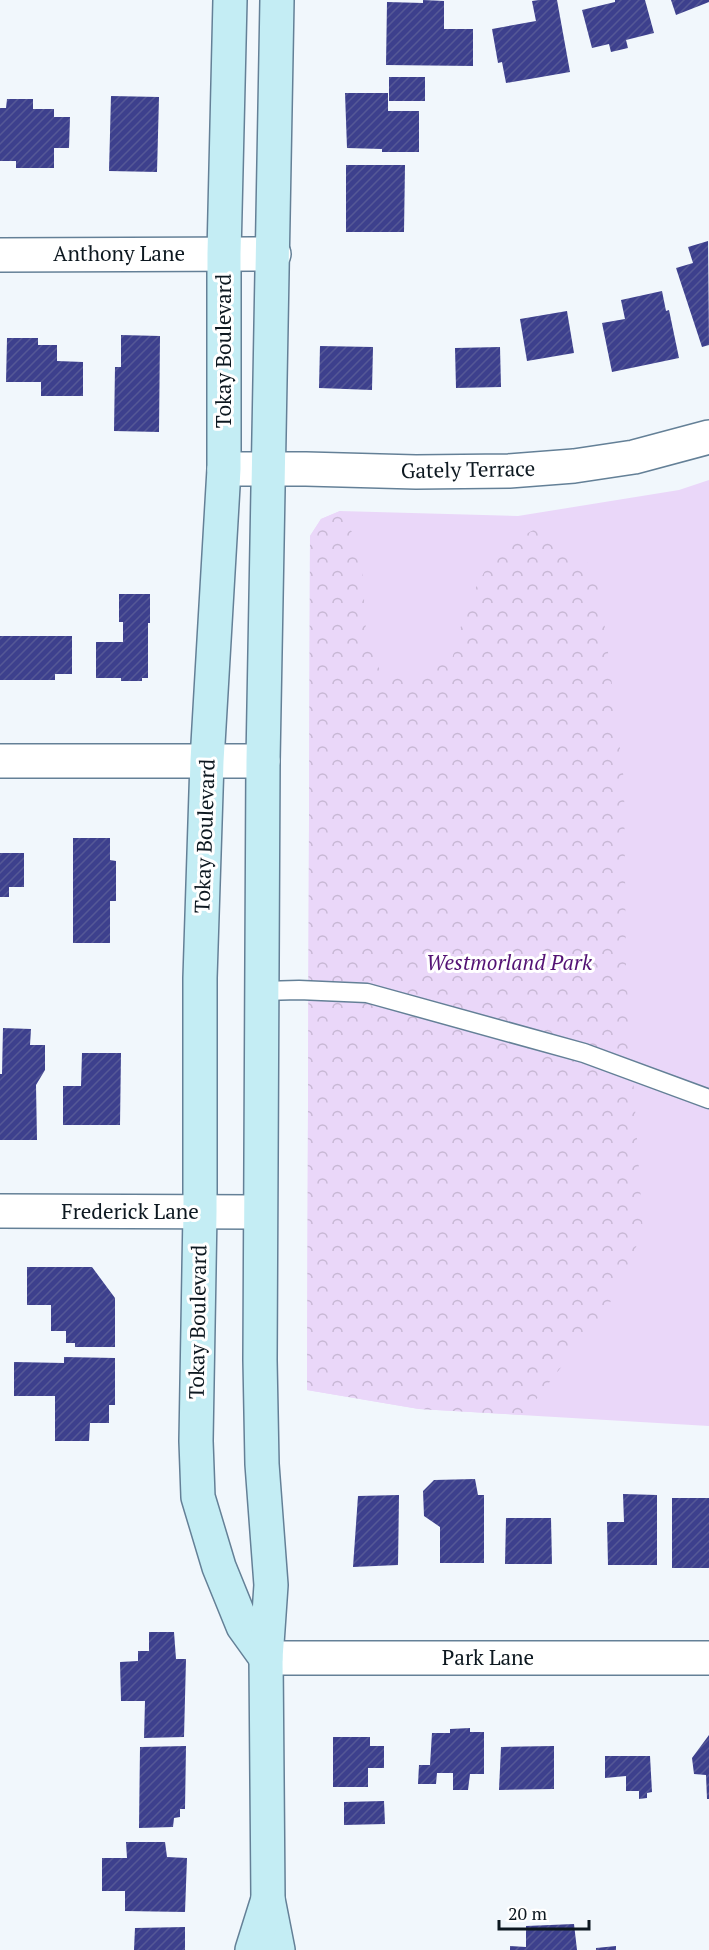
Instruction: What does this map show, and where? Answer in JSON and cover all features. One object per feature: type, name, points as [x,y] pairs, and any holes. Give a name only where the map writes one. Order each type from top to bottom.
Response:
[{"type":"street","name":"Tokay Boulevard","points":[[230,0],[224,254],[224,470],[207,761],[200,978],[200,1212],[196,1440],[198,1497],[219,1567],[243,1626],[266,1658]]},
{"type":"street","points":[[277,0],[263,761],[260,1212],[262,1464],[271,1585],[266,1658],[268,1899],[278,1950]]},
{"type":"street","name":"Anthony Lane","points":[[0,255],[274,254]]},
{"type":"street","name":"Gately Terrace","points":[[224,470],[508,471],[552,468],[634,457],[709,438]]},
{"type":"street","points":[[0,761],[263,761]]},
{"type":"street","name":"Frederick Lane","points":[[0,1211],[260,1212]]},
{"type":"street","name":"Park Lane","points":[[266,1658],[709,1658]]},
{"type":"street","points":[[252,1950],[268,1899]]},
{"type":"lane","points":[[262,991],[367,993],[584,1053],[709,1099]]},
{"type":"green space","name":"Westmorland Park","points":[[709,480],[709,1426],[419,1409],[307,1390],[310,536],[321,519],[340,511],[518,516],[679,490]]},
{"type":"green space","name":"Westmorland Park","points":[[340,511],[361,548],[366,632],[380,671],[414,679],[452,659],[467,604],[496,550],[543,525],[598,572],[624,781],[626,969],[643,1232],[608,1307],[524,1415],[419,1409],[307,1390],[310,536],[321,519]]},
{"type":"building","points":[[423,0],[444,1],[444,29],[473,29],[473,66],[386,65],[387,2],[423,3]]},
{"type":"building","points":[[557,0],[570,72],[506,83],[502,62],[498,63],[492,29],[536,21],[532,1]]},
{"type":"building","points":[[615,0],[645,0],[654,33],[626,40],[628,48],[611,52],[609,44],[592,48],[582,10],[615,2]]},
{"type":"building","points":[[671,0],[709,0],[709,2],[676,15]]},
{"type":"building","points":[[389,77],[425,77],[425,101],[389,101]]},
{"type":"building","points":[[345,93],[388,93],[388,111],[419,111],[419,152],[382,152],[382,149],[347,148]]},
{"type":"building","points":[[111,96],[159,97],[157,172],[109,171]]},
{"type":"building","points":[[7,99],[33,99],[33,109],[54,109],[54,117],[70,117],[69,148],[54,148],[54,168],[16,168],[16,161],[0,161],[0,108],[6,108]]},
{"type":"building","points":[[346,165],[405,165],[404,232],[346,232]]},
{"type":"building","points":[[708,241],[709,345],[702,347],[676,268],[693,263],[688,247]]},
{"type":"building","points":[[662,291],[666,311],[669,310],[679,358],[612,372],[602,323],[625,319],[621,300]]},
{"type":"building","points":[[567,311],[574,353],[527,361],[520,319]]},
{"type":"building","points":[[121,335],[160,336],[159,432],[114,431],[115,367],[121,367]]},
{"type":"building","points":[[7,338],[38,338],[38,345],[57,345],[57,361],[83,362],[83,396],[41,396],[41,382],[6,382]]},
{"type":"building","points":[[320,346],[373,347],[372,390],[319,388]]},
{"type":"building","points":[[500,347],[501,387],[456,388],[455,348]]},
{"type":"building","points":[[119,594],[150,594],[148,678],[142,678],[142,681],[96,678],[96,642],[123,642],[123,622],[119,622]]},
{"type":"building","points":[[0,636],[72,636],[72,674],[55,674],[55,680],[0,680]]},
{"type":"building","points":[[73,838],[110,838],[110,860],[116,861],[116,901],[110,901],[110,943],[73,943]]},
{"type":"building","points":[[0,853],[24,853],[24,887],[9,887],[9,897],[0,897]]},
{"type":"building","points":[[3,1028],[31,1029],[30,1045],[45,1045],[45,1070],[36,1085],[37,1140],[0,1140]]},
{"type":"building","points":[[82,1053],[121,1053],[120,1125],[63,1125],[63,1086],[81,1086]]},
{"type":"building","points":[[27,1267],[92,1267],[115,1298],[115,1347],[75,1347],[75,1343],[66,1343],[66,1331],[51,1331],[51,1305],[27,1305]]},
{"type":"building","points":[[64,1357],[115,1358],[115,1405],[109,1405],[109,1423],[90,1423],[89,1441],[55,1441],[55,1396],[14,1396],[14,1362],[64,1363]]},
{"type":"building","points":[[475,1479],[478,1495],[484,1495],[484,1563],[440,1563],[440,1527],[424,1516],[423,1491],[434,1480]]},
{"type":"building","points":[[623,1494],[657,1495],[657,1565],[608,1565],[607,1522],[624,1522]]},
{"type":"building","points":[[399,1495],[398,1565],[353,1567],[358,1496]]},
{"type":"building","points":[[672,1498],[709,1498],[709,1568],[672,1568]]},
{"type":"building","points":[[506,1518],[551,1518],[552,1564],[505,1564]]},
{"type":"building","points":[[149,1632],[174,1632],[176,1659],[186,1659],[184,1737],[144,1738],[145,1701],[121,1701],[120,1662],[138,1661],[138,1651],[149,1651]]},
{"type":"building","points":[[470,1728],[470,1732],[484,1732],[484,1774],[470,1774],[468,1790],[453,1790],[453,1773],[437,1773],[436,1784],[418,1784],[419,1765],[430,1765],[432,1733],[450,1733],[450,1729]]},
{"type":"building","points":[[709,1735],[709,1799],[707,1799],[706,1775],[694,1774],[692,1758]]},
{"type":"building","points":[[333,1737],[370,1737],[370,1746],[384,1746],[384,1768],[368,1768],[368,1787],[333,1787]]},
{"type":"building","points":[[186,1746],[185,1809],[180,1809],[180,1817],[174,1818],[173,1827],[139,1828],[140,1747]]},
{"type":"building","points":[[554,1746],[554,1789],[499,1790],[501,1747]]},
{"type":"building","points":[[605,1756],[650,1756],[652,1792],[647,1793],[647,1798],[639,1799],[639,1791],[626,1791],[626,1776],[605,1778]]},
{"type":"building","points":[[384,1801],[385,1824],[344,1825],[344,1802]]},
{"type":"building","points":[[126,1842],[165,1842],[167,1857],[187,1858],[185,1912],[125,1911],[125,1891],[102,1891],[102,1858],[127,1858]]},
{"type":"building","points":[[574,1924],[577,1950],[510,1950],[510,1946],[526,1947],[526,1926]]},
{"type":"building","points":[[185,1927],[185,1950],[134,1950],[135,1928]]},
{"type":"building","points":[[616,1946],[616,1950],[596,1950],[596,1948]]}]
